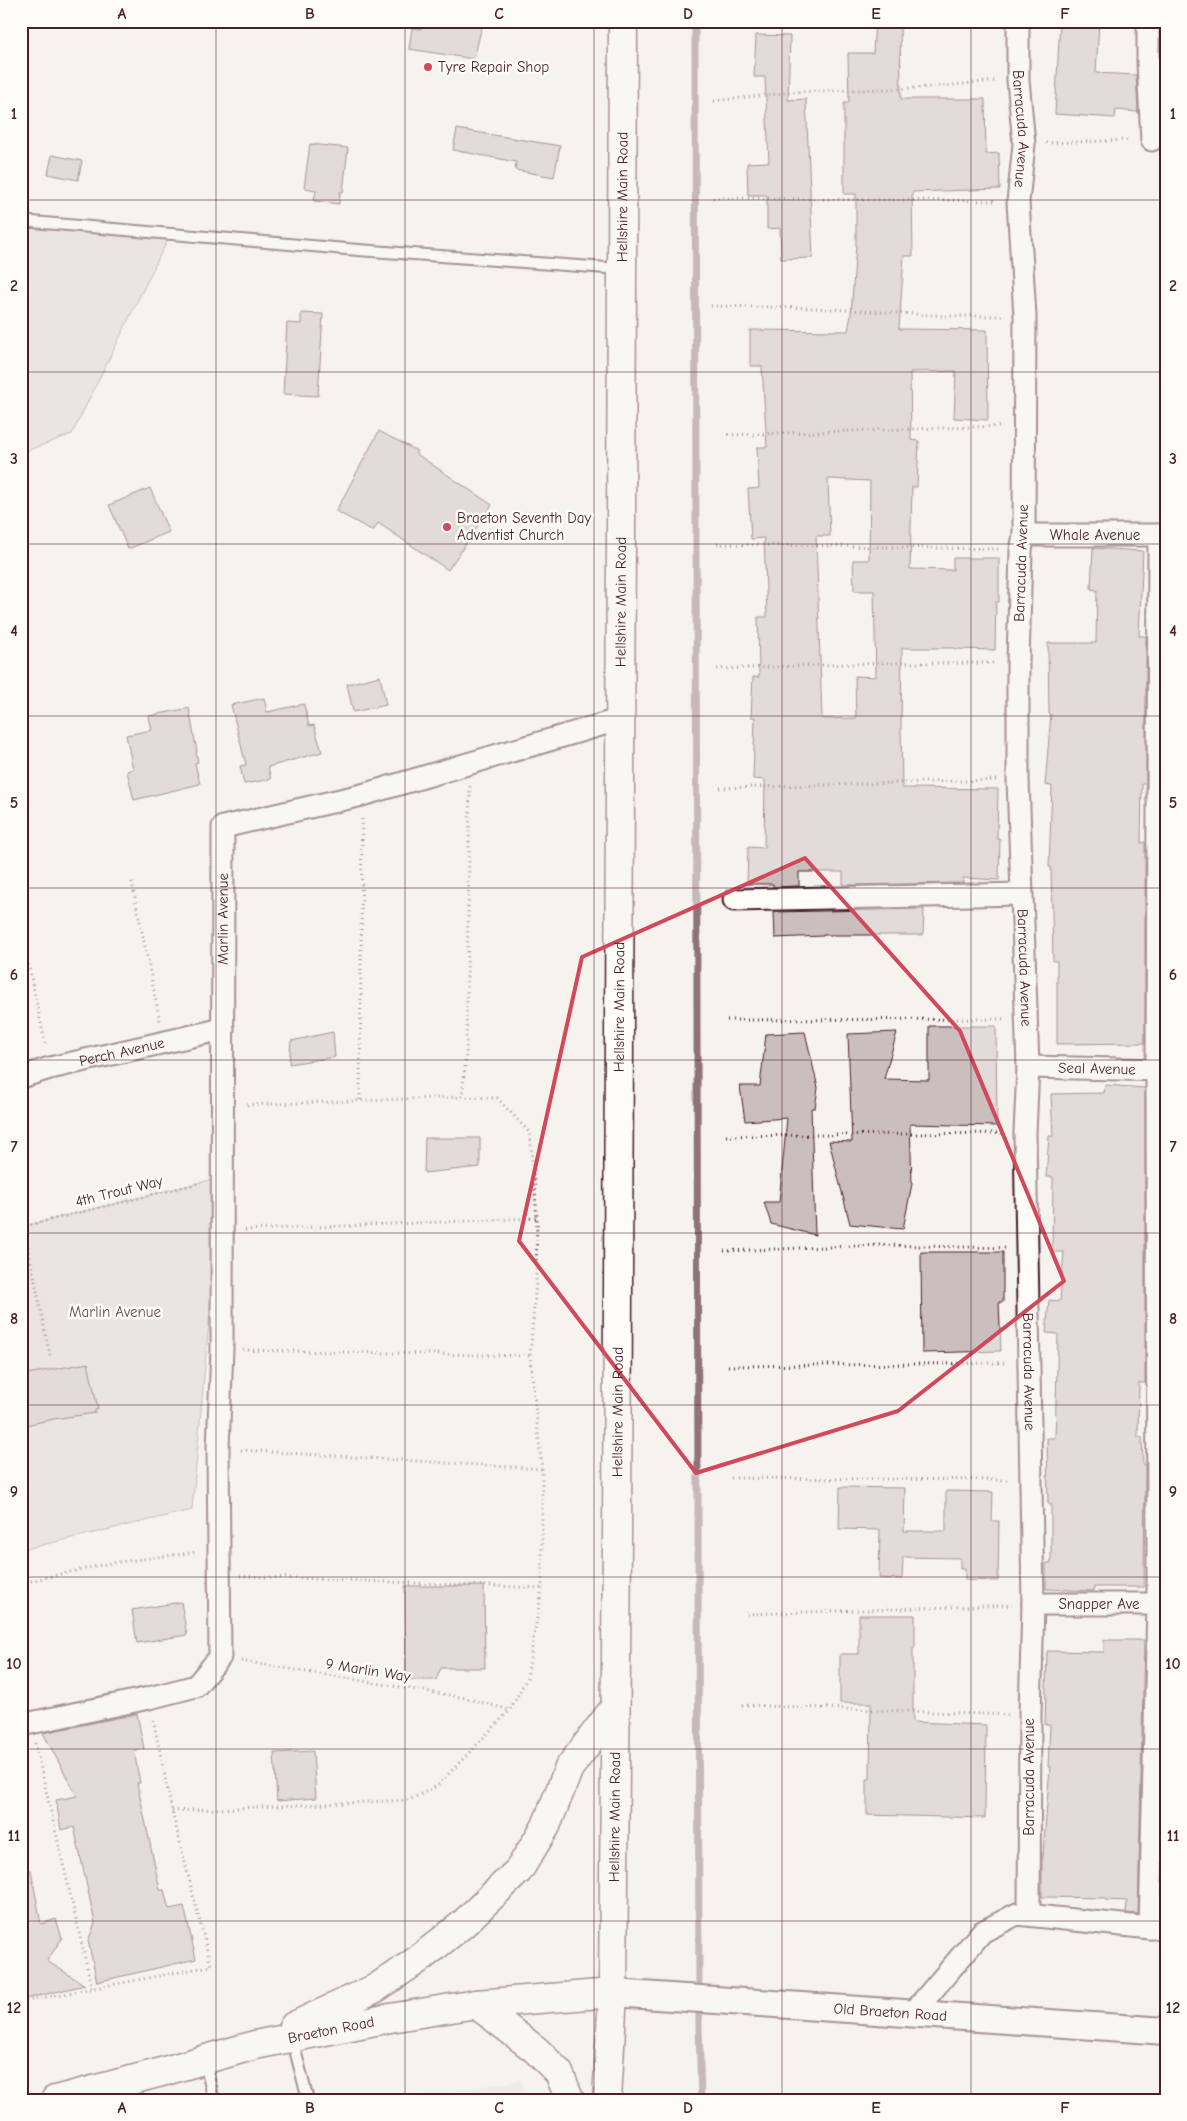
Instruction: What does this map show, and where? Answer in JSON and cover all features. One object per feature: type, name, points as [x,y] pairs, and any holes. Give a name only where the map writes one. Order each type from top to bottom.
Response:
[{"type":"main road","name":"Hellshire Main Road","points":[[608,2100],[613,1993],[616,1707],[622,719],[621,269],[623,21]]},
{"type":"main road","points":[[254,2045],[376,1988],[419,1959],[469,1918],[519,1870],[546,1826],[569,1768],[616,1707]]},
{"type":"main road","name":"Braeton Road","points":[[55,2100],[254,2045],[390,2018],[476,2004],[613,1993]]},
{"type":"main road","points":[[476,2004],[548,2061],[559,2073],[570,2100]]},
{"type":"street","name":"Barracuda Avenue","points":[[1018,21],[1018,80],[1024,144],[1018,202],[1025,316],[1023,542],[1018,663],[1018,779],[1028,1067],[1026,1133],[1028,1363],[1033,1604],[1030,1715],[1029,1914]]},
{"type":"street","points":[[1148,21],[1152,140]]},
{"type":"street","points":[[913,2013],[982,1932],[1017,1914],[1158,1928],[1162,1604],[1162,535]]},
{"type":"street","name":"Whale Avenue","points":[[1023,542],[1162,535]]},
{"type":"street","name":"Marlin Avenue","points":[[220,1657],[221,1575],[218,1448],[222,1349],[224,827],[362,795],[622,719]]},
{"type":"street","points":[[734,900],[1021,894]]},
{"type":"street","name":"Perch Avenue","points":[[21,1077],[50,1068],[223,1029]]},
{"type":"street","name":"Seal Avenue","points":[[1028,1067],[1161,1070]]},
{"type":"street","name":"Snapper Ave","points":[[1033,1604],[1162,1604]]},
{"type":"street","points":[[26,1724],[196,1686],[220,1657]]},
{"type":"street","name":"Old Braeton Road","points":[[613,1993],[1166,2031]]},
{"type":"lane","points":[[21,221],[358,250],[621,269]]},
{"type":"lane","points":[[292,2037],[308,2100]]},
{"type":"lane","points":[[205,2059],[214,2100]]},
{"type":"path","points":[[714,101],[794,92],[920,88],[1018,80]]},
{"type":"path","points":[[1024,144],[1152,140]]},
{"type":"path","points":[[713,198],[1018,202]]},
{"type":"path","points":[[711,306],[813,308],[948,316],[1025,316]]},
{"type":"path","points":[[728,435],[1023,426]]},
{"type":"path","points":[[717,544],[1023,542]]},
{"type":"path","points":[[716,669],[878,662],[1018,663]]},
{"type":"path","points":[[462,1097],[466,1055],[471,764]]},
{"type":"path","points":[[720,788],[1018,779]]},
{"type":"path","points":[[360,1100],[362,795]]},
{"type":"path","points":[[132,882],[164,1043]]},
{"type":"path","points":[[21,930],[50,1068]]},
{"type":"path","points":[[727,1020],[1026,1019]]},
{"type":"path","points":[[172,1811],[409,1800],[437,1786],[510,1710],[526,1678],[542,1588],[542,1469],[530,1356],[536,1281],[537,1218],[530,1133],[497,1098],[462,1097],[223,1106]]},
{"type":"path","points":[[726,1136],[1026,1133]]},
{"type":"path","name":"4th Trout Way","points":[[22,1227],[222,1177]]},
{"type":"path","points":[[21,1215],[50,1356]]},
{"type":"path","points":[[221,1231],[537,1218]]},
{"type":"path","points":[[21,1234],[22,1227]]},
{"type":"path","points":[[724,1251],[880,1245],[1027,1248]]},
{"type":"path","points":[[222,1349],[530,1356]]},
{"type":"path","points":[[728,1366],[1028,1363]]},
{"type":"path","points":[[218,1448],[542,1469]]},
{"type":"path","points":[[731,1478],[1030,1480]]},
{"type":"path","points":[[21,1583],[111,1563],[220,1549]]},
{"type":"path","points":[[221,1575],[542,1588]]},
{"type":"path","points":[[747,1614],[1033,1604]]},
{"type":"path","name":"9 Marlin Way","points":[[220,1657],[461,1697],[510,1710]]},
{"type":"path","points":[[21,2002],[210,1966],[172,1811],[149,1698]]},
{"type":"path","points":[[742,1705],[1030,1715]]},
{"type":"path","points":[[26,1724],[92,1988]]},
{"type":"highlighted area","points":[[805,858],[960,1031],[1064,1281],[898,1411],[696,1473],[519,1241],[582,957]]},
{"type":"shaded area","points":[[522,2080],[526,2100],[391,2100]]},
{"type":"green space","points":[[21,214],[168,239],[72,434],[21,453]]},
{"type":"green space","name":"Marlin Avenue","points":[[222,1177],[192,1510],[21,1550],[21,1227]]},
{"type":"building","points":[[422,21],[442,21],[482,26],[474,59],[409,49],[412,28],[421,29]]},
{"type":"building","points":[[875,21],[900,21],[901,99],[985,99],[986,154],[999,153],[1000,189],[912,192],[913,256],[904,256],[899,329],[987,330],[988,420],[954,418],[956,371],[910,372],[911,440],[919,441],[917,487],[912,487],[910,569],[953,570],[953,558],[999,558],[999,602],[996,602],[995,650],[902,648],[902,788],[998,789],[997,839],[1000,839],[999,880],[963,878],[963,883],[843,885],[843,872],[799,872],[799,886],[773,887],[773,884],[747,884],[748,847],[764,848],[765,780],[753,779],[755,717],[751,717],[753,677],[759,677],[758,617],[767,617],[764,538],[751,539],[748,489],[759,488],[757,447],[767,447],[762,366],[750,366],[750,330],[848,331],[851,315],[856,245],[856,194],[844,194],[844,103],[849,103],[848,53],[873,53]],"holes":[[[828,479],[870,481],[869,560],[853,560],[854,591],[874,591],[876,677],[855,676],[856,718],[822,719],[816,536],[830,536]]]},
{"type":"building","points":[[1060,21],[1099,21],[1096,73],[1136,75],[1138,112],[1116,110],[1115,118],[1055,114]]},
{"type":"building","points":[[756,35],[790,36],[788,100],[806,99],[813,258],[781,259],[780,228],[767,229],[767,195],[748,195],[747,163],[769,162],[765,77],[754,77]]},
{"type":"building","points":[[1161,81],[1166,81],[1166,113],[1163,113]]},
{"type":"building","points":[[457,129],[560,146],[554,177],[515,170],[516,162],[453,150]]},
{"type":"building","points":[[310,144],[348,148],[343,192],[340,192],[339,204],[314,201],[316,190],[304,188]]},
{"type":"building","points":[[52,155],[82,161],[78,180],[48,174]]},
{"type":"building","points":[[301,313],[323,314],[318,396],[283,394],[287,323],[301,324]]},
{"type":"building","points":[[379,431],[417,451],[415,453],[492,505],[448,570],[378,523],[373,531],[336,511]]},
{"type":"building","points":[[150,488],[169,532],[128,549],[109,505]]},
{"type":"building","points":[[1093,548],[1143,551],[1139,636],[1146,636],[1146,784],[1142,784],[1141,843],[1145,842],[1145,1043],[1057,1044],[1057,961],[1053,961],[1051,867],[1049,867],[1052,786],[1045,785],[1051,714],[1049,714],[1048,643],[1096,643],[1097,590],[1091,589]]},
{"type":"building","points":[[380,676],[386,705],[353,712],[347,684]]},
{"type":"building","points":[[264,698],[267,712],[304,704],[309,726],[314,725],[322,752],[268,767],[271,779],[244,784],[240,766],[246,765],[231,705]]},
{"type":"building","points":[[189,708],[197,752],[198,762],[195,763],[200,784],[134,800],[127,771],[133,769],[126,735],[152,730],[149,716]]},
{"type":"building","points":[[924,909],[923,935],[823,935],[775,938],[774,912]]},
{"type":"building","points":[[929,1026],[996,1026],[997,1126],[910,1124],[912,1184],[903,1229],[850,1224],[829,1141],[852,1142],[848,1034],[897,1032],[884,1079],[929,1080]]},
{"type":"building","points":[[333,1032],[335,1057],[289,1064],[291,1041]]},
{"type":"building","points":[[805,1032],[818,1088],[815,1108],[811,1108],[815,1235],[771,1224],[764,1202],[779,1202],[787,1118],[745,1121],[740,1086],[760,1086],[766,1034]]},
{"type":"building","points":[[1105,1085],[1145,1088],[1145,1383],[1139,1383],[1138,1437],[1142,1437],[1143,1464],[1145,1464],[1144,1587],[1094,1587],[1094,1591],[1046,1589],[1046,1563],[1051,1563],[1051,1504],[1048,1504],[1047,1438],[1055,1438],[1058,1334],[1046,1333],[1049,1300],[1060,1301],[1064,1252],[1052,1252],[1053,1177],[1046,1177],[1049,1136],[1053,1136],[1051,1094],[1104,1093]]},
{"type":"building","points":[[425,1138],[480,1138],[480,1167],[424,1173]]},
{"type":"building","points":[[921,1252],[1003,1252],[1003,1302],[999,1302],[1001,1351],[922,1353]]},
{"type":"building","points":[[88,1363],[98,1409],[95,1410],[95,1413],[21,1426],[21,1375]]},
{"type":"building","points":[[840,1487],[905,1488],[904,1531],[946,1531],[946,1491],[993,1492],[992,1521],[999,1521],[998,1581],[965,1580],[965,1569],[960,1569],[960,1558],[903,1557],[902,1579],[879,1578],[880,1530],[839,1529]]},
{"type":"building","points":[[405,1586],[484,1586],[485,1668],[441,1668],[436,1680],[406,1680]]},
{"type":"building","points":[[181,1602],[187,1635],[137,1643],[132,1610]]},
{"type":"building","points":[[859,1615],[915,1615],[913,1722],[986,1725],[985,1818],[867,1815],[867,1779],[870,1779],[871,1703],[840,1703],[840,1654],[859,1654]]},
{"type":"building","points":[[1104,1640],[1144,1640],[1138,1914],[1126,1913],[1127,1901],[1105,1900],[1106,1898],[1042,1897],[1042,1853],[1050,1767],[1048,1767],[1050,1725],[1045,1725],[1047,1651],[1104,1652]]},
{"type":"building","points":[[137,1714],[144,1749],[134,1751],[140,1783],[137,1783],[160,1890],[164,1890],[169,1909],[184,1906],[196,1959],[97,1982],[88,1941],[95,1923],[74,1827],[61,1830],[56,1800],[77,1796],[43,1733]]},
{"type":"building","points":[[313,1751],[316,1798],[277,1801],[274,1753]]},
{"type":"building","points":[[1166,1806],[1166,1886],[1164,1886]]},
{"type":"building","points":[[31,1870],[41,1924],[56,1919],[62,1938],[47,1961],[85,1985],[21,2000],[21,1871]]},
{"type":"waterway","points":[[695,21],[699,2027],[701,2100]]},
{"type":"place","name":"Tyre Repair Shop","points":[[428,67]]},
{"type":"place","name":"Braeton Seventh Day Adventist Church","points":[[447,527]]}]
